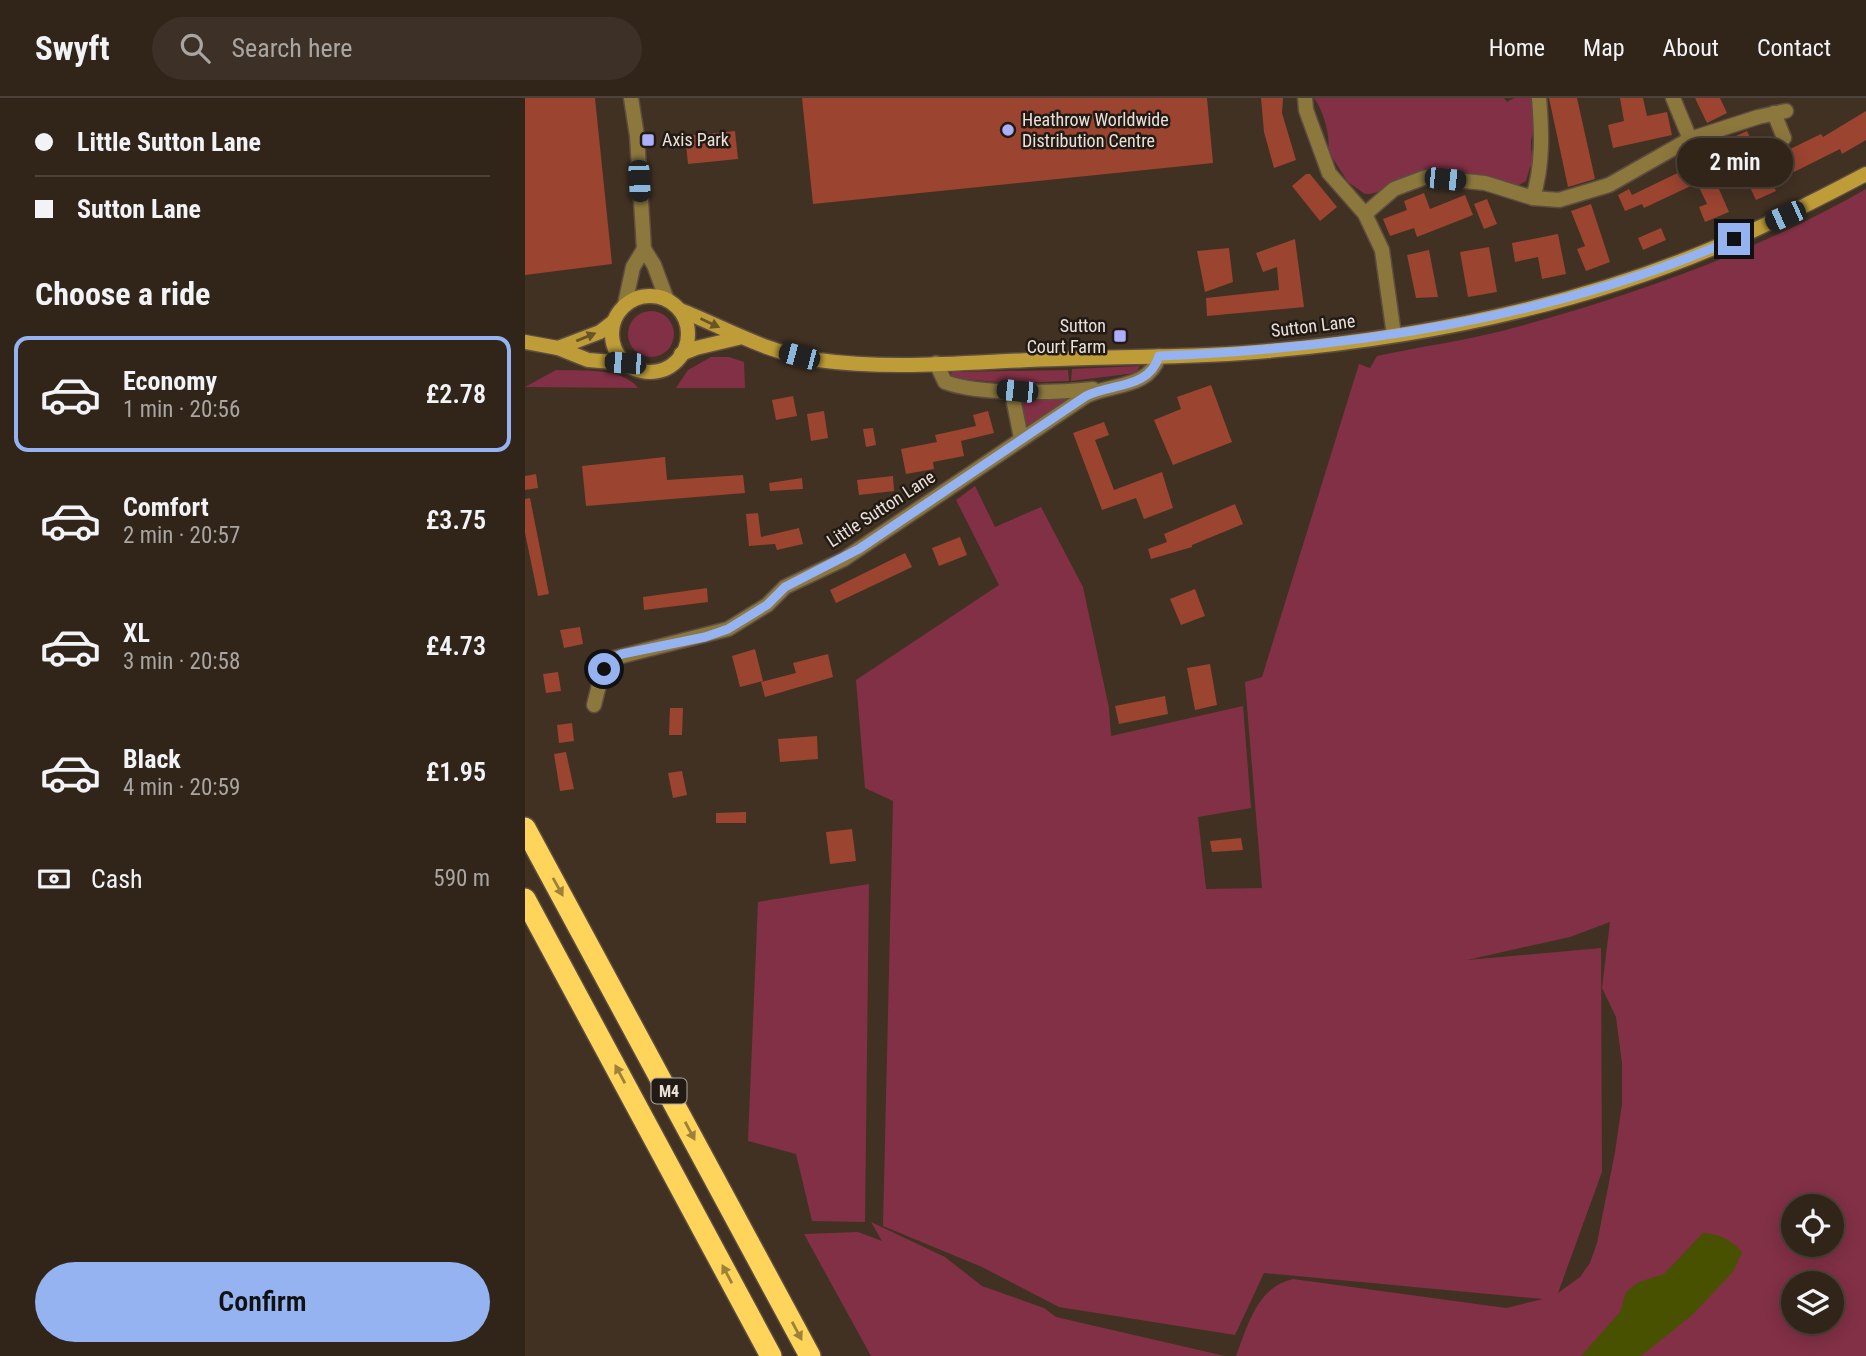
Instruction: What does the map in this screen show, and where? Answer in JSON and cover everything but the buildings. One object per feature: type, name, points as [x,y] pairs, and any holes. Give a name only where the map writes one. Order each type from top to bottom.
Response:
[{"type":"highway","name":"M4","points":[[525,828],[810,1356]]},
{"type":"highway","name":"M4","points":[[525,899],[771,1356]]},
{"type":"street","points":[[631,98],[637,136],[644,249],[654,265],[667,300]]},
{"type":"street","points":[[1305,98],[1305,110],[1329,173],[1365,214],[1382,250],[1394,335]]},
{"type":"street","points":[[1533,198],[1540,172],[1542,139],[1539,98]]},
{"type":"street","points":[[1673,98],[1690,139]]},
{"type":"street","points":[[1365,214],[1395,189],[1426,177],[1485,183],[1533,198],[1559,201],[1609,186],[1690,139],[1780,112],[1784,138]]},
{"type":"street","name":"Sutton Lane","points":[[680,310],[738,338],[817,360],[936,363],[1267,351],[1394,335],[1532,307],[1619,282],[1708,250],[1785,216],[1866,174]]},
{"type":"street","points":[[558,348],[600,331],[613,322],[625,304],[633,267],[644,249]]},
{"type":"street","points":[[525,342],[558,348],[589,360],[625,363],[644,371],[655,372],[674,363],[681,354],[688,335],[680,310],[667,300],[649,296],[625,304]]},
{"type":"street","points":[[613,322],[613,345],[625,363]]},
{"type":"street","points":[[681,354],[738,338]]},
{"type":"street","name":"Little Sutton Lane","points":[[594,705],[602,673],[610,659],[728,629],[767,605],[785,587],[844,559],[1021,438],[1104,387],[1145,378],[1156,367],[1159,356]]},
{"type":"street","points":[[936,363],[941,376],[949,383],[1017,391],[1055,392],[1104,387]]},
{"type":"street","points":[[1017,391],[1014,402],[1021,438]]},
{"type":"shaded area","points":[[1314,98],[1504,98],[1507,102],[1514,98],[1531,98],[1537,127],[1531,142],[1534,167],[1530,167],[1526,181],[1517,186],[1455,173],[1431,171],[1378,192],[1365,194],[1348,182],[1328,151],[1325,123]]},
{"type":"shaded area","points":[[1866,189],[1866,1356],[1236,1356],[1255,1309],[1262,1299],[1281,1283],[1293,1279],[1506,1308],[1543,1299],[1264,1273],[1235,1335],[1059,1307],[982,1267],[883,1226],[893,801],[865,788],[856,680],[999,585],[956,500],[975,486],[995,527],[1041,507],[1083,587],[1109,708],[1111,736],[1243,706],[1251,808],[1198,817],[1206,889],[1262,888],[1245,682],[1262,677],[1359,364],[1370,368],[1377,356],[1500,332],[1607,300],[1696,269],[1783,232]],"holes":[[[1610,922],[1602,988],[1616,1017],[1622,1063],[1622,1104],[1597,1243],[1590,1263],[1580,1277],[1558,1293],[1602,1172],[1601,948],[1467,960],[1570,937]]]},
{"type":"shaded area","points":[[651,311],[668,317],[674,334],[668,351],[651,357],[634,351],[628,334],[634,317]]},
{"type":"shaded area","points":[[711,357],[729,357],[744,362],[745,388],[676,388],[688,370]]},
{"type":"shaded area","points":[[1140,366],[1136,373],[1071,381],[1072,369]]},
{"type":"shaded area","points":[[556,370],[612,373],[631,381],[638,388],[525,387]]},
{"type":"shaded area","points":[[1068,370],[1069,381],[1012,383],[949,378],[952,372]]},
{"type":"shaded area","points":[[1074,397],[1029,426],[1024,422],[1024,398]]},
{"type":"shaded area","points":[[869,884],[865,1222],[812,1221],[796,1154],[748,1141],[758,902]]},
{"type":"shaded area","points":[[871,1222],[945,1257],[982,1286],[1044,1308],[1056,1317],[1225,1356],[871,1356],[804,1234],[858,1232],[882,1241]]},
{"type":"shaded area","points":[[1703,1233],[1725,1238],[1742,1252],[1733,1272],[1691,1316],[1641,1356],[1581,1356],[1620,1312],[1626,1292],[1639,1282],[1664,1274]]},
{"type":"place","name":"Heathrow Worldwide Distribution Centre","points":[[1008,130]]},
{"type":"place","name":"Axis Park","points":[[648,140]]},
{"type":"place","name":"Sutton Court Farm","points":[[1120,336]]},
{"type":"route","points":[[604,669],[610,659],[622,654],[705,637],[728,629],[767,605],[785,587],[809,573],[844,559],[1086,396],[1104,387],[1145,378],[1156,367],[1159,356],[1267,351],[1394,335],[1532,307],[1619,282],[1734,239]]}]
